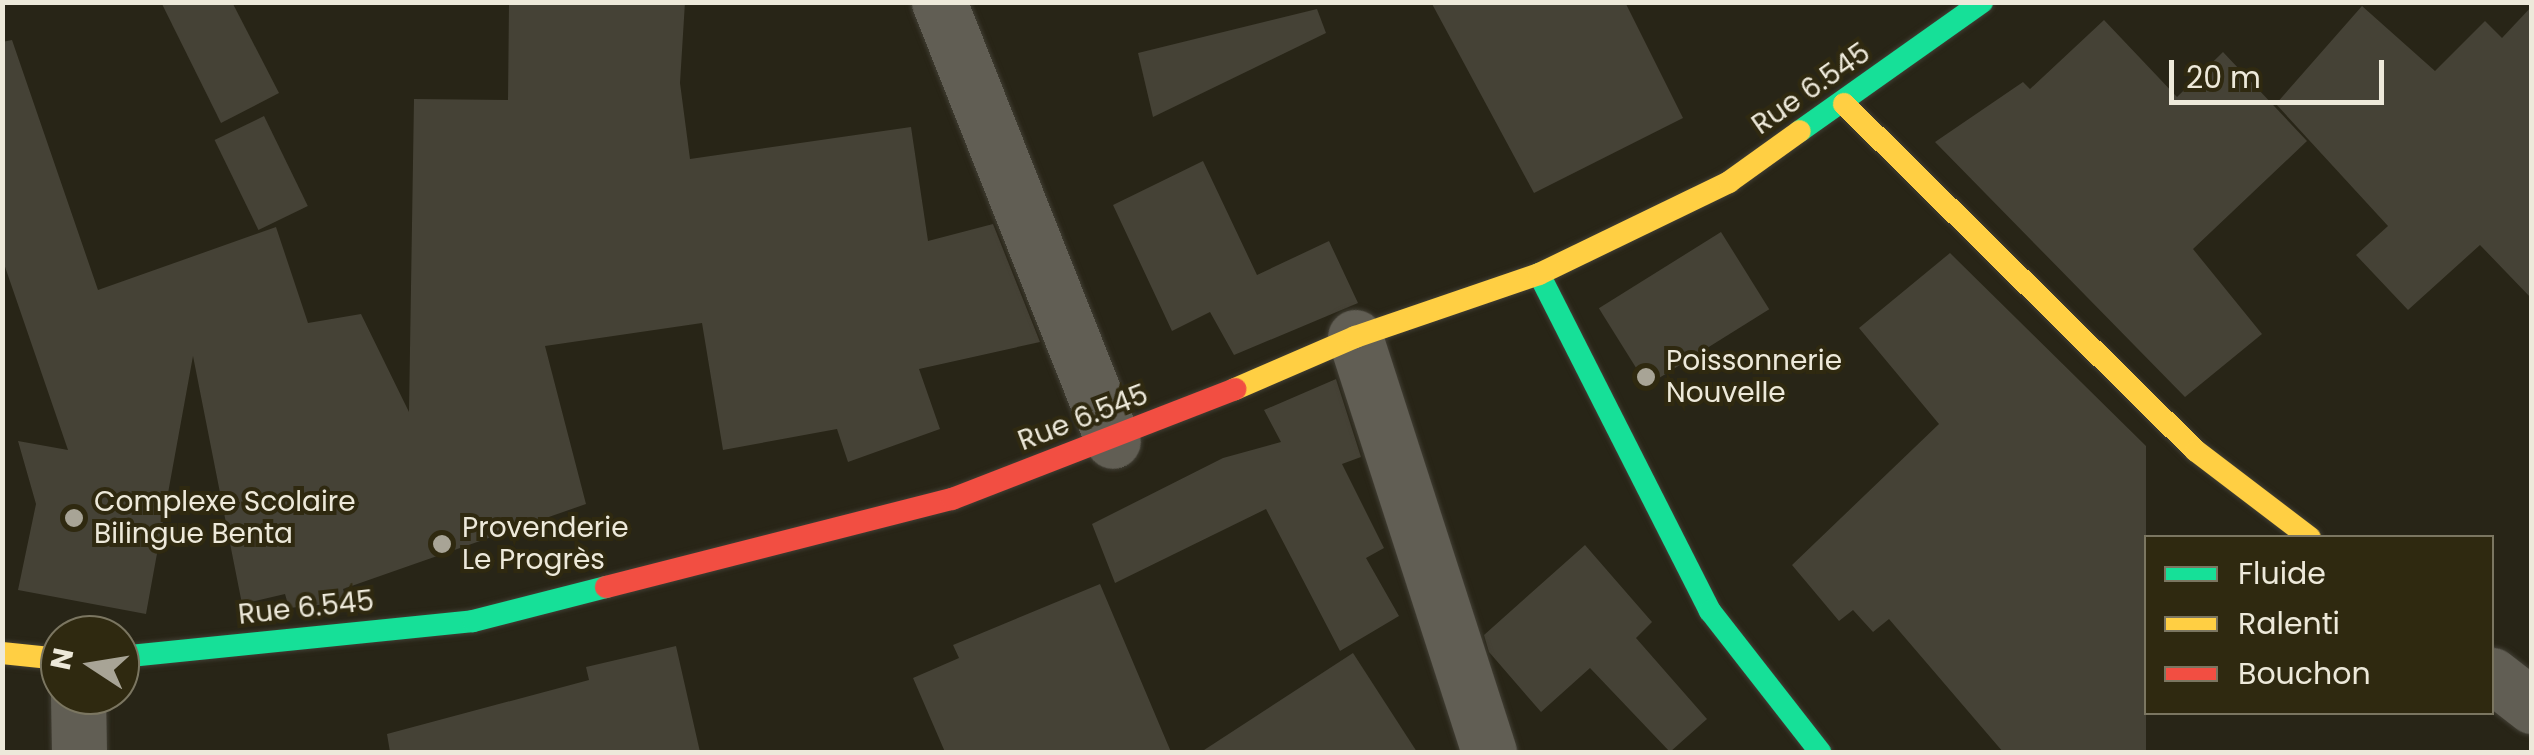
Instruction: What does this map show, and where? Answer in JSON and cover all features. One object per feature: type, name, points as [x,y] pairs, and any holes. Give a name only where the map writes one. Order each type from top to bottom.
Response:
[{"type":"street","points":[[939,2],[1113,442]]},
{"type":"street","name":"Rue 6.545","points":[[140,655],[473,621],[952,498],[1113,442],[1355,337],[1540,274],[1729,182],[1844,104],[1982,2]]},
{"type":"street","points":[[1844,104],[2196,451],[2306,535]]},
{"type":"street","points":[[1540,274],[1710,611],[1820,752]]},
{"type":"street","points":[[1355,337],[1490,752]]},
{"type":"street","points":[[2,652],[40,657]]},
{"type":"street","points":[[2494,676],[2532,706]]},
{"type":"street","points":[[78,715],[79,752]]},
{"type":"building","points":[[161,2],[232,2],[279,93],[221,123]]},
{"type":"building","points":[[509,2],[685,2],[680,83],[690,159],[911,127],[928,241],[993,224],[1040,342],[919,369],[940,429],[848,462],[837,429],[723,450],[702,323],[545,346],[586,504],[343,589],[347,602],[289,608],[285,594],[242,604],[193,356],[146,614],[18,590],[36,504],[18,441],[68,450],[2,258],[2,42],[12,40],[98,290],[276,227],[308,323],[361,314],[409,412],[414,99],[508,100]]},
{"type":"building","points":[[1431,2],[1625,2],[1683,118],[1534,193]]},
{"type":"building","points":[[2362,6],[2435,71],[2485,21],[2502,38],[2532,6],[2532,299],[2480,245],[2408,310],[2356,255],[2388,226],[2276,104]]},
{"type":"building","points":[[1317,9],[1326,33],[1153,117],[1138,53]]},
{"type":"building","points":[[2104,20],[2177,97],[2223,52],[2307,141],[2193,249],[2262,334],[2185,397],[1935,142],[2023,82],[2030,89]]},
{"type":"building","points":[[264,116],[308,206],[258,230],[215,140]]},
{"type":"building","points":[[1203,161],[1257,275],[1329,241],[1358,303],[1234,355],[1210,312],[1172,331],[1113,205]]},
{"type":"building","points":[[1721,232],[1769,309],[1647,385],[1599,308]]},
{"type":"building","points":[[1950,253],[2146,446],[2146,752],[2003,752],[1889,619],[1873,632],[1853,610],[1839,621],[1792,565],[1939,424],[1859,328]]},
{"type":"building","points":[[1336,379],[1361,457],[1342,464],[1384,548],[1366,558],[1399,616],[1340,651],[1266,509],[1115,583],[1092,524],[1223,458],[1281,442],[1264,410]]},
{"type":"building","points":[[1585,545],[1652,622],[1636,638],[1707,719],[1670,752],[1590,668],[1541,712],[1489,652],[1484,635]]},
{"type":"building","points":[[1100,584],[1171,752],[945,752],[913,678],[959,658],[953,645]]},
{"type":"building","points":[[676,646],[700,752],[390,752],[387,734],[589,680],[586,667]]},
{"type":"building","points":[[1353,653],[1417,752],[1201,752]]},
{"type":"traffic: fast","points":[[1800,131],[1982,2]]},
{"type":"traffic: fast","points":[[1539,274],[1710,611],[1820,752]]},
{"type":"traffic: fast","points":[[140,655],[473,621],[606,587]]},
{"type":"traffic: slow","points":[[1844,104],[2196,451],[2306,535]]},
{"type":"traffic: slow","points":[[1235,389],[1355,337],[1539,274],[1729,182],[1800,131]]},
{"type":"traffic: slow","points":[[2,653],[40,657]]},
{"type":"traffic: jam","points":[[606,587],[952,499],[1235,389]]},
{"type":"place","name":"Poissonnerie Nouvelle","points":[[1646,377]]},
{"type":"place","name":"Complexe Scolaire Bilingue Benta","points":[[74,518]]},
{"type":"place","name":"Provenderie Le Progrès","points":[[442,544]]}]
